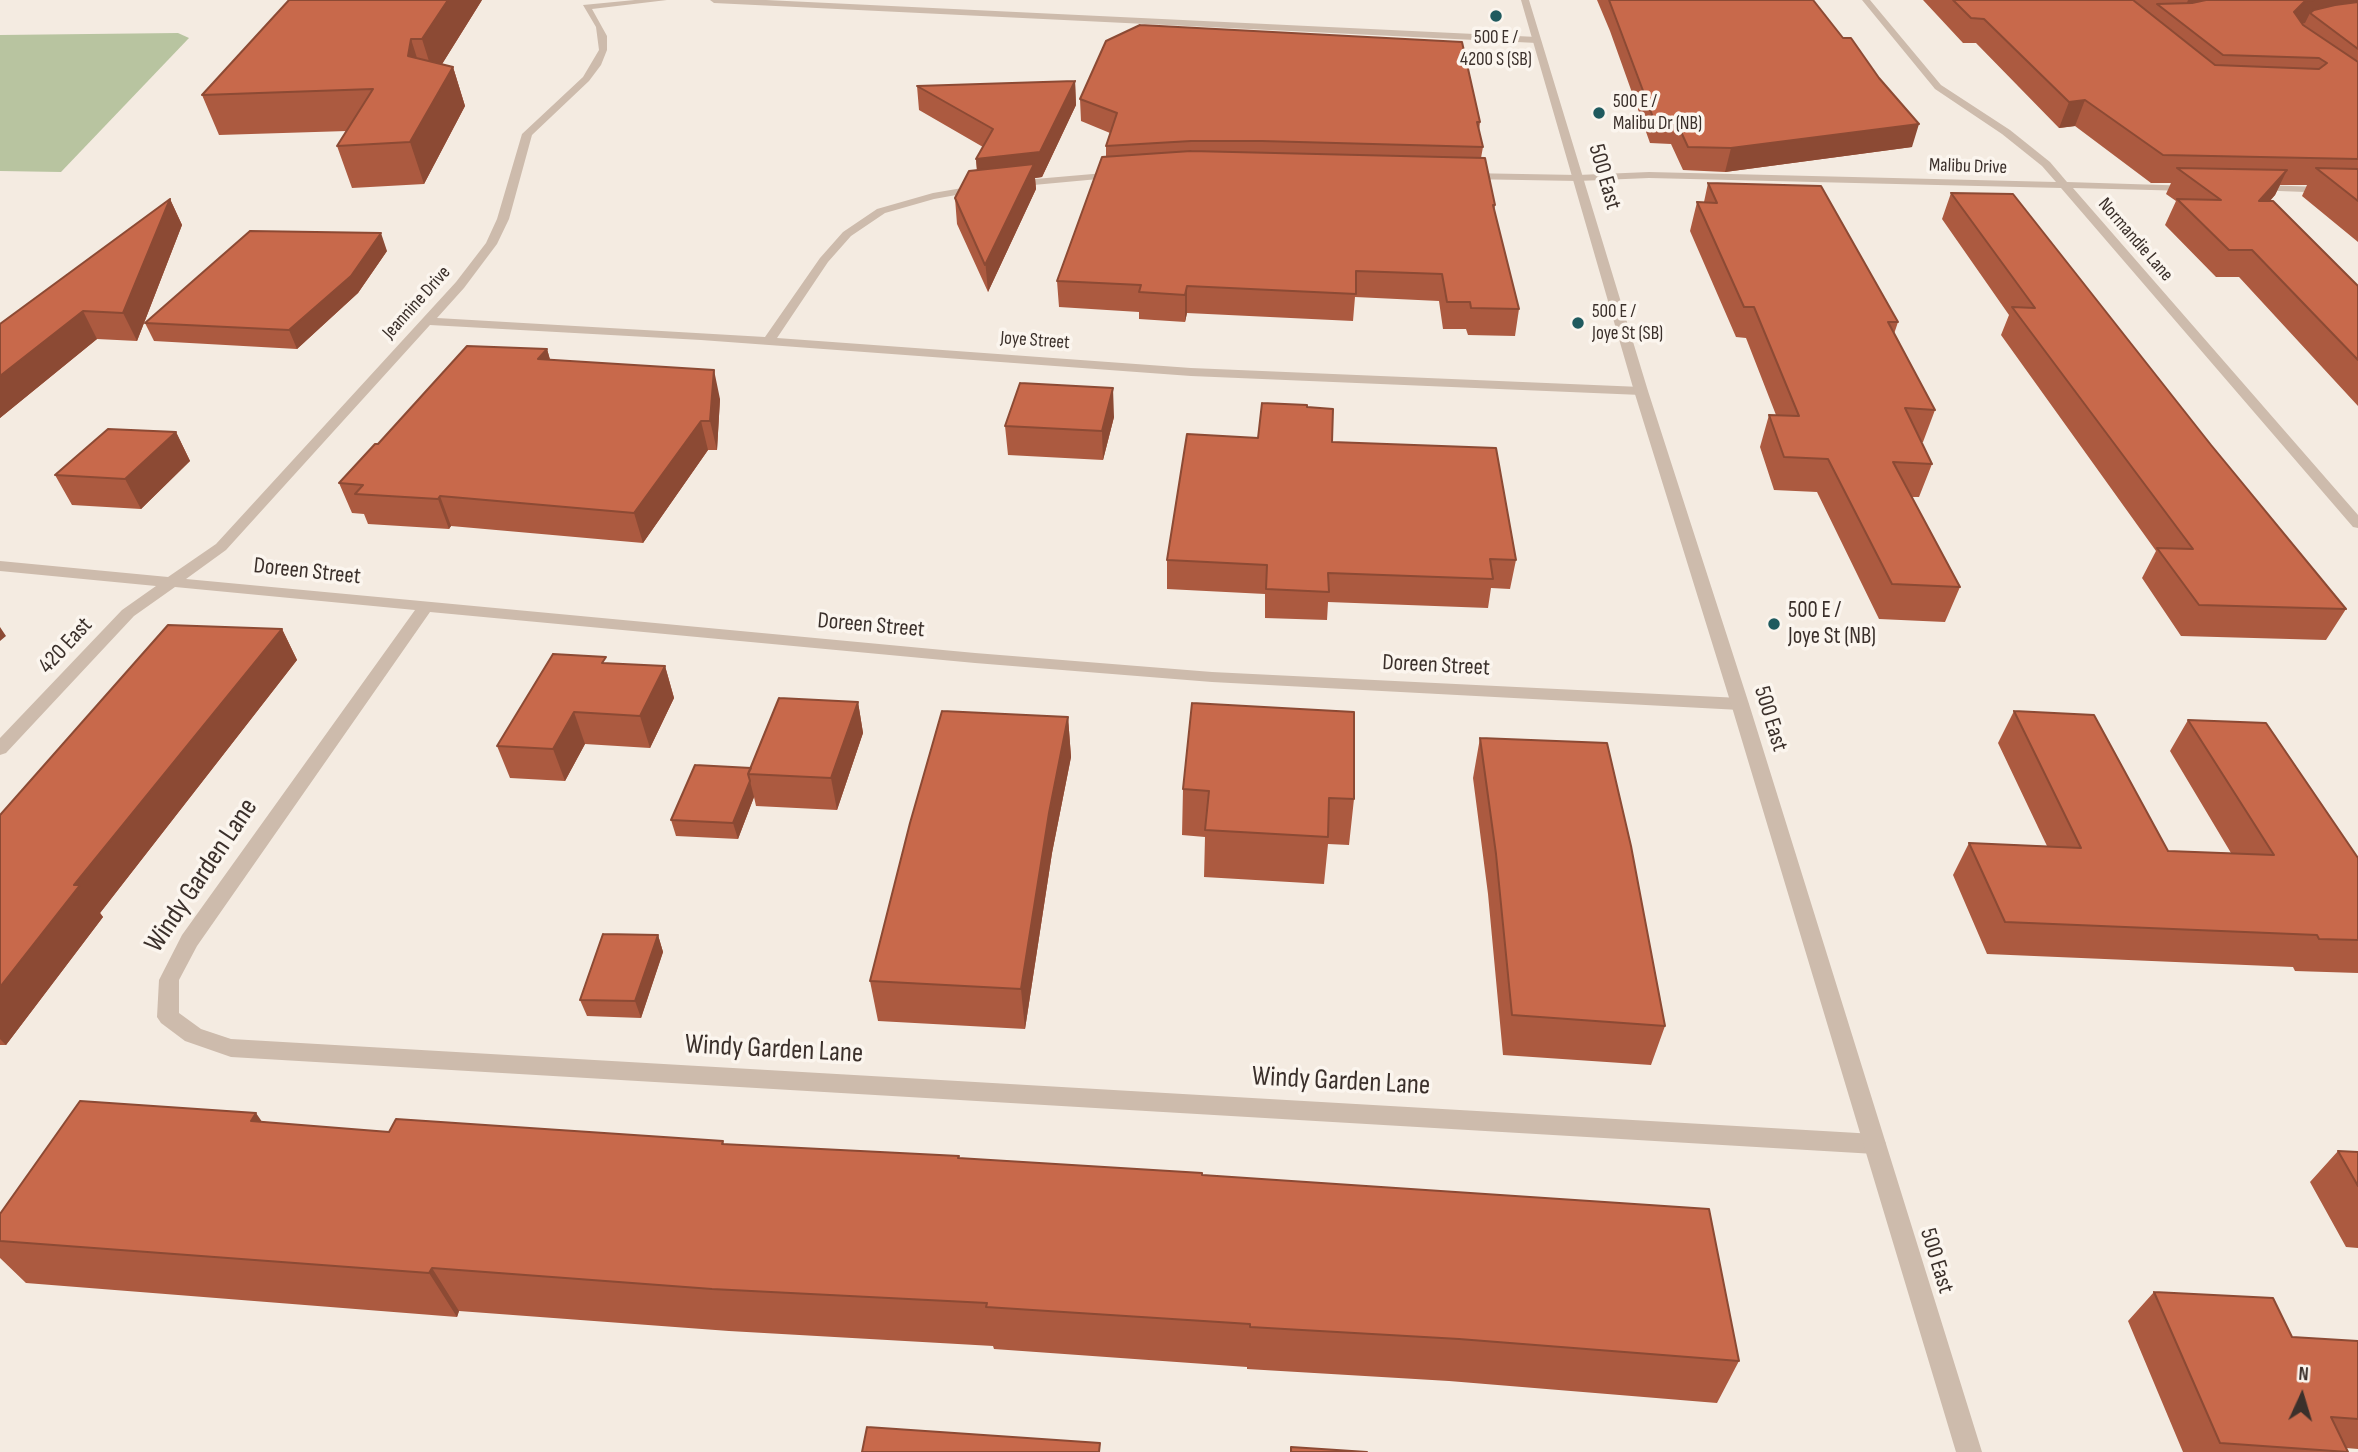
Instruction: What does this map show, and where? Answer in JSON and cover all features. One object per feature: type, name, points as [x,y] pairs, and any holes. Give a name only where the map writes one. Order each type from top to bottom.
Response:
[{"type":"street","name":"Jeannine Drive","points":[[173,582],[221,547],[460,285],[491,244],[503,219],[527,134],[586,79],[603,50],[600,27],[586,7],[663,0]]},
{"type":"street","points":[[714,0],[1537,40]]},
{"type":"street","name":"500 East","points":[[1525,0],[1641,391],[1740,704],[1969,1452]]},
{"type":"street","name":"Normandie Lane","points":[[1866,0],[1938,87],[2016,140],[2046,164],[2358,524]]},
{"type":"street","points":[[768,341],[824,260],[848,234],[881,211],[933,196],[995,186],[1123,174]]},
{"type":"street","name":"Malibu Drive","points":[[1455,176],[1578,178],[1649,175],[2066,187],[2200,188]]},
{"type":"street","points":[[2239,188],[2358,191]]},
{"type":"street","name":"Joye Street","points":[[426,321],[768,341],[1191,372],[1641,391]]},
{"type":"street","name":"Doreen Street","points":[[0,566],[975,658],[1212,677],[1740,704]]},
{"type":"street","name":"420 East","points":[[0,750],[128,613],[173,582]]},
{"type":"street","name":"Windy Garden Lane","points":[[425,607],[189,942],[169,980],[168,1017],[193,1035],[231,1048],[259,1050],[1875,1144]]},
{"type":"green space","points":[[178,33],[189,38],[61,172],[0,171],[0,35]]},
{"type":"building","points":[[289,0],[448,0],[422,39],[411,39],[408,56],[453,67],[410,142],[337,146],[373,89],[202,95]]},
{"type":"building","points":[[1609,0],[1813,0],[1843,38],[1851,38],[1879,78],[1919,124],[1731,148],[1688,147],[1676,121],[1654,120]]},
{"type":"building","points":[[1953,0],[2133,0],[2215,65],[2319,69],[2327,63],[2319,58],[2223,55],[2157,4],[2206,0],[2314,0],[2305,1],[2294,12],[2303,25],[2358,62],[2358,159],[2163,155],[2085,100],[2069,102],[1984,19],[1971,18]]},
{"type":"building","points":[[2358,2],[2358,49],[2310,13],[2335,5]]},
{"type":"building","points":[[1140,25],[1462,42],[1483,147],[1262,141],[1191,141],[1106,146],[1117,113],[1080,99],[1106,41]]},
{"type":"building","points":[[1075,81],[1040,152],[976,159],[993,129],[917,86]]},
{"type":"building","points":[[1191,151],[1485,158],[1493,205],[1519,309],[1471,308],[1470,302],[1447,302],[1442,274],[1356,271],[1356,294],[1187,286],[1185,295],[1139,292],[1141,285],[1057,281],[1102,157]]},
{"type":"building","points":[[1034,164],[985,265],[955,198],[969,171]]},
{"type":"building","points":[[2177,168],[2287,170],[2259,201],[2273,201],[2358,286],[2358,360],[2252,250],[2229,250],[2177,199],[2221,200]]},
{"type":"building","points":[[2316,168],[2358,169],[2358,201]]},
{"type":"building","points":[[1708,183],[1821,186],[1898,322],[1888,322],[1935,410],[1905,408],[1932,464],[1893,462],[1960,587],[1892,584],[1828,459],[1784,457],[1769,415],[1799,416],[1754,307],[1744,307],[1697,202],[1717,203]]},
{"type":"building","points":[[1951,193],[2013,194],[2211,445],[2346,609],[2199,605],[2157,548],[2193,549],[2012,307],[2035,308]]},
{"type":"building","points":[[170,199],[123,313],[83,311],[0,376],[0,324]]},
{"type":"building","points":[[250,231],[381,233],[351,276],[289,330],[145,323]]},
{"type":"building","points":[[467,346],[547,349],[538,359],[714,370],[710,421],[701,421],[634,513],[440,496],[438,499],[355,494],[363,485],[339,483]]},
{"type":"building","points":[[1020,383],[1113,388],[1102,431],[1005,426]]},
{"type":"building","points":[[1262,403],[1333,409],[1332,442],[1496,448],[1516,560],[1490,559],[1493,579],[1328,573],[1329,592],[1266,589],[1267,565],[1167,560],[1187,434],[1258,438]]},
{"type":"building","points":[[108,429],[176,432],[125,479],[55,475]]},
{"type":"building","points":[[168,625],[282,629],[74,885],[80,885],[0,987],[0,815]]},
{"type":"building","points":[[553,654],[606,657],[602,663],[665,666],[640,716],[574,712],[553,749],[497,746]]},
{"type":"building","points":[[779,698],[858,702],[831,778],[748,774]]},
{"type":"building","points":[[1192,703],[1354,712],[1354,799],[1329,798],[1328,837],[1205,830],[1209,791],[1183,789]]},
{"type":"building","points":[[942,711],[1068,717],[1049,813],[1021,989],[870,981]]},
{"type":"building","points":[[2014,711],[2094,715],[2168,851],[2274,855],[2188,720],[2266,723],[2358,858],[2358,940],[2319,939],[2317,935],[2005,922],[1969,843],[2081,848]]},
{"type":"building","points":[[1480,738],[1607,743],[1631,846],[1665,1026],[1512,1015],[1496,854]]},
{"type":"building","points":[[695,765],[751,768],[748,774],[750,781],[733,823],[671,820]]},
{"type":"building","points":[[603,934],[658,935],[635,1001],[580,1000]]},
{"type":"building","points":[[80,1101],[256,1113],[251,1121],[389,1132],[396,1119],[723,1141],[722,1144],[959,1156],[958,1158],[1709,1209],[1739,1361],[986,1307],[987,1303],[712,1289],[432,1268],[429,1273],[0,1241],[0,1214]]},
{"type":"building","points":[[2338,1151],[2358,1152],[2358,1186]]},
{"type":"building","points":[[2154,1292],[2273,1298],[2292,1337],[2358,1341],[2358,1419],[2331,1417],[2348,1452],[2220,1443]]},
{"type":"building","points":[[867,1427],[1100,1443],[1099,1452],[862,1452]]},
{"type":"building","points":[[1291,1447],[1367,1452],[1291,1452]]},
{"type":"place","name":"500 E / 4200 S (SB)","points":[[1496,16]]},
{"type":"place","name":"500 E / Malibu Dr (NB)","points":[[1599,113]]},
{"type":"place","name":"500 E / Joye St (SB)","points":[[1578,323]]},
{"type":"place","name":"500 E / Joye St (NB)","points":[[1774,624]]}]
